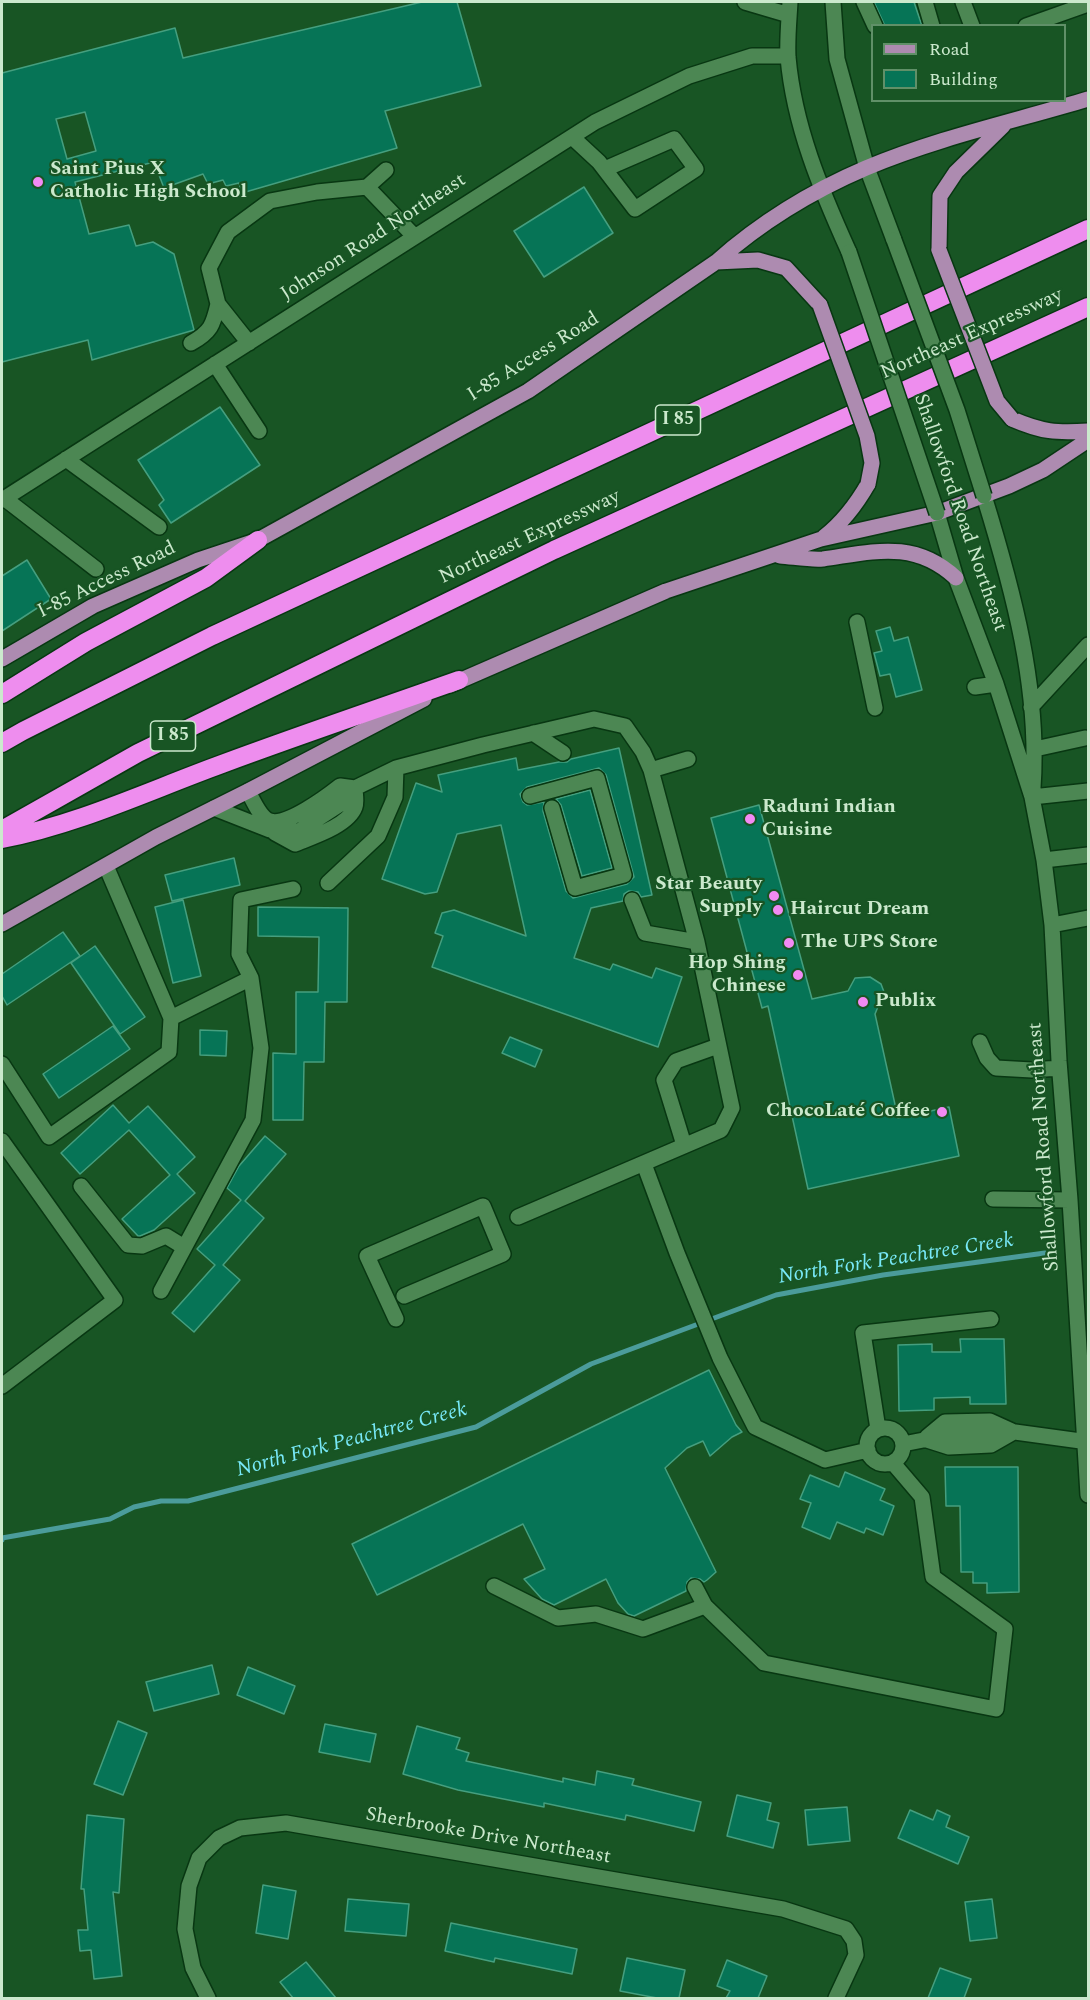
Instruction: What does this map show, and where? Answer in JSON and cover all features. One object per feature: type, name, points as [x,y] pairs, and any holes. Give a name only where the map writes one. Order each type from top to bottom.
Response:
[{"type":"highway","name":"I 85","points":[[2,743],[23,730],[213,636],[1089,229]]},
{"type":"highway","name":"Northeast Expressway","points":[[2,830],[138,753],[544,555],[1089,307]]},
{"type":"highway","points":[[2,694],[86,642],[206,578],[258,540]]},
{"type":"highway","points":[[2,839],[32,833],[106,810],[220,764],[459,680]]},
{"type":"main road","name":"I-85 Access Road","points":[[2,659],[93,606],[198,560],[258,540],[528,391],[716,262],[744,238],[821,190],[867,168],[935,143],[1089,99]]},
{"type":"main road","points":[[1005,124],[956,172],[940,196],[939,250],[997,401],[1012,419],[1037,430],[1060,433],[1089,431]]},
{"type":"main road","points":[[716,262],[758,260],[786,268],[820,304],[867,436],[872,463],[868,484],[845,518],[821,539]]},
{"type":"main road","points":[[2,924],[156,837],[459,680],[666,591],[821,539],[937,513],[984,496],[1043,470],[1089,440]]},
{"type":"main road","points":[[774,556],[820,559],[877,550],[900,551],[927,557],[941,564],[956,578]]},
{"type":"street","points":[[745,2],[789,8]]},
{"type":"street","name":"Shallowford Road Northeast","points":[[833,2],[837,59],[867,168],[957,410],[1012,594],[1029,683],[1035,749],[1032,796]]},
{"type":"street","points":[[864,2],[874,24]]},
{"type":"street","points":[[925,2],[931,24]]},
{"type":"street","points":[[963,2],[971,24]]},
{"type":"street","points":[[1032,24],[1089,4]]},
{"type":"street","name":"Shallowford Road Northeast","points":[[789,8],[788,56],[803,137],[821,190],[849,252],[937,513],[956,578],[996,684],[1032,796],[1044,860],[1052,926],[1059,1068],[1083,1319],[1089,1495]]},
{"type":"street","name":"Johnson Road Northeast","points":[[3,499],[595,122],[689,76],[752,56],[788,56]]},
{"type":"street","points":[[572,137],[599,162],[635,209],[696,169],[674,139],[605,169]]},
{"type":"street","points":[[249,343],[218,304],[209,268],[228,232],[270,201],[367,186],[386,170]]},
{"type":"street","points":[[367,186],[414,236]]},
{"type":"street","points":[[191,343],[205,336],[214,322],[218,304]]},
{"type":"street","points":[[214,364],[259,431]]},
{"type":"street","points":[[66,459],[159,527]]},
{"type":"street","points":[[3,499],[96,569]]},
{"type":"street","points":[[857,622],[875,708]]},
{"type":"street","points":[[1031,706],[1089,645]]},
{"type":"street","points":[[975,687],[996,684]]},
{"type":"street","points":[[214,808],[270,830],[299,831],[342,803],[355,788],[396,768],[594,719],[625,726],[643,752],[651,770],[697,942],[732,1108],[721,1130],[518,1217]]},
{"type":"street","points":[[533,733],[563,753]]},
{"type":"street","points":[[1035,749],[1085,738]]},
{"type":"street","points":[[651,770],[688,759]]},
{"type":"street","points":[[328,883],[378,836],[395,797],[396,768]]},
{"type":"street","points":[[530,796],[597,778],[624,875],[575,888],[552,808]]},
{"type":"street","points":[[248,791],[263,816],[270,821],[326,814]]},
{"type":"street","points":[[1032,796],[1089,791]]},
{"type":"street","points":[[1044,860],[1089,855]]},
{"type":"street","points":[[2,1064],[49,1137],[169,1052],[171,1018],[106,866]]},
{"type":"street","points":[[161,1291],[253,1120],[261,1048],[251,978],[239,954],[242,900],[293,888]]},
{"type":"street","points":[[632,900],[645,933],[697,942]]},
{"type":"street","points":[[1052,926],[1089,918]]},
{"type":"street","points":[[171,1018],[251,978]]},
{"type":"street","points":[[980,1041],[987,1058],[996,1068],[1032,1070],[1059,1068]]},
{"type":"street","points":[[684,1145],[664,1080],[676,1061],[718,1046]]},
{"type":"street","points":[[2,1142],[115,1300],[2,1386]]},
{"type":"street","points":[[644,1164],[720,1358],[755,1427],[825,1460],[868,1450]]},
{"type":"street","points":[[81,1186],[128,1245],[142,1246],[166,1236],[184,1247]]},
{"type":"street","points":[[993,1199],[1070,1200]]},
{"type":"street","points":[[396,1319],[368,1256],[483,1206],[503,1254],[404,1296]]},
{"type":"street","points":[[878,1430],[863,1334],[991,1319]]},
{"type":"street","points":[[889,1428],[903,1444],[900,1455],[893,1462],[880,1463],[870,1456],[868,1450],[869,1438],[878,1430],[889,1428]]},
{"type":"street","points":[[903,1444],[949,1435],[1015,1432],[1087,1442]]},
{"type":"street","points":[[695,1587],[705,1606],[764,1663],[996,1709],[1005,1629],[933,1577],[922,1497],[893,1462]]},
{"type":"street","points":[[494,1586],[558,1618],[596,1614],[643,1629],[705,1606]]},
{"type":"street","name":"Sherbrooke Drive Northeast","points":[[207,1998],[193,1968],[185,1929],[189,1886],[199,1858],[219,1838],[240,1828],[286,1823],[783,1909],[846,1929],[854,1941],[856,1955],[836,1998]]},
{"type":"building","name":"Saint Pius X Catholic High School","points":[[422,2],[457,2],[481,86],[385,111],[397,148],[242,193],[239,183],[226,186],[223,180],[208,184],[203,174],[164,188],[154,162],[75,182],[89,234],[129,225],[136,246],[153,242],[174,254],[194,330],[92,360],[88,340],[2,362],[2,73],[175,28],[183,58]],"holes":[[[85,112],[96,151],[67,159],[56,119]]]},
{"type":"building","points":[[874,2],[914,2],[921,24],[884,24]]},
{"type":"building","points":[[584,187],[613,233],[544,277],[514,231]]},
{"type":"building","points":[[220,407],[260,465],[171,523],[159,505],[164,500],[138,460]]},
{"type":"building","points":[[27,560],[51,599],[2,631],[2,576]]},
{"type":"building","points":[[890,627],[894,641],[908,637],[922,690],[896,697],[890,674],[880,676],[874,653],[882,651],[876,631]]},
{"type":"building","points":[[619,748],[652,895],[641,897],[638,892],[629,891],[624,894],[623,901],[591,908],[574,958],[610,970],[613,964],[652,978],[656,968],[682,977],[658,1047],[432,967],[443,936],[435,933],[442,913],[454,910],[526,936],[501,825],[457,834],[437,892],[425,894],[382,879],[416,783],[442,792],[438,775],[516,758],[518,770],[567,762],[571,759]],"holes":[[[599,768],[606,775],[634,877],[627,884],[573,898],[566,891],[543,811],[544,802],[527,805],[520,794],[527,787]]]},
{"type":"building","points":[[590,790],[612,868],[582,876],[561,805],[556,799]]},
{"type":"building","points":[[759,805],[812,999],[848,991],[855,978],[870,977],[881,984],[884,992],[875,1014],[898,1118],[949,1107],[959,1156],[808,1189],[768,1006],[762,1008],[711,818]]},
{"type":"building","points":[[234,858],[240,885],[172,901],[165,875]]},
{"type":"building","points":[[183,900],[201,976],[173,983],[155,907]]},
{"type":"building","points":[[258,907],[348,908],[347,1002],[325,1002],[324,1062],[304,1062],[303,1120],[273,1120],[273,1053],[296,1054],[296,992],[318,992],[319,937],[258,936]]},
{"type":"building","points":[[63,932],[80,956],[7,1005],[2,996],[2,974]]},
{"type":"building","points":[[95,946],[145,1017],[120,1034],[71,963]]},
{"type":"building","points":[[113,1026],[130,1049],[59,1098],[43,1074]]},
{"type":"building","points":[[200,1030],[227,1031],[226,1056],[200,1055]]},
{"type":"building","points":[[510,1037],[542,1050],[535,1067],[502,1053]]},
{"type":"building","points":[[113,1105],[129,1123],[148,1106],[195,1157],[177,1174],[195,1193],[154,1230],[140,1236],[122,1219],[170,1175],[129,1130],[80,1174],[61,1153]]},
{"type":"building","points":[[265,1136],[286,1154],[245,1201],[264,1218],[223,1265],[240,1280],[194,1332],[172,1313],[215,1265],[197,1249],[241,1200],[227,1188],[239,1166]]},
{"type":"building","points":[[960,1339],[1004,1339],[1006,1404],[970,1404],[970,1397],[934,1398],[934,1410],[899,1411],[898,1345],[932,1344],[932,1352],[961,1352]]},
{"type":"building","points":[[709,1370],[736,1425],[742,1432],[732,1437],[710,1456],[703,1441],[687,1448],[665,1468],[716,1572],[707,1580],[704,1582],[691,1578],[687,1582],[686,1591],[634,1616],[628,1614],[618,1603],[606,1579],[554,1605],[542,1599],[524,1579],[545,1569],[523,1524],[377,1595],[352,1544]]},
{"type":"building","points":[[945,1467],[1018,1467],[1019,1592],[987,1593],[987,1583],[973,1583],[973,1572],[961,1572],[960,1506],[946,1506]]},
{"type":"building","points":[[845,1472],[885,1489],[880,1500],[894,1506],[883,1535],[866,1528],[864,1533],[837,1522],[830,1539],[802,1527],[811,1503],[800,1499],[810,1475],[839,1487]]},
{"type":"building","points":[[212,1665],[219,1694],[154,1711],[146,1682]]},
{"type":"building","points":[[248,1667],[295,1686],[284,1714],[237,1695]]},
{"type":"building","points":[[118,1721],[147,1733],[123,1795],[94,1784]]},
{"type":"building","points":[[325,1724],[376,1734],[370,1762],[319,1752]]},
{"type":"building","points":[[417,1726],[460,1738],[456,1749],[469,1753],[466,1761],[563,1782],[563,1778],[595,1785],[597,1771],[634,1779],[632,1785],[701,1802],[694,1831],[626,1815],[625,1820],[544,1803],[544,1807],[458,1790],[403,1774]]},
{"type":"building","points":[[737,1795],[771,1803],[767,1820],[779,1823],[773,1848],[727,1836]]},
{"type":"building","points":[[847,1807],[850,1841],[808,1845],[805,1810]]},
{"type":"building","points":[[910,1810],[933,1820],[937,1810],[950,1816],[946,1827],[969,1837],[958,1864],[898,1838]]},
{"type":"building","points":[[87,1815],[124,1819],[119,1893],[113,1892],[122,1976],[94,1979],[91,1950],[80,1951],[78,1930],[88,1930],[84,1889],[81,1889]]},
{"type":"building","points":[[263,1885],[296,1891],[288,1939],[256,1933]]},
{"type":"building","points":[[348,1899],[409,1904],[406,1936],[345,1931]]},
{"type":"building","points":[[992,1899],[997,1938],[970,1941],[965,1902]]},
{"type":"building","points":[[451,1923],[577,1949],[572,1974],[495,1958],[494,1962],[445,1951]]},
{"type":"building","points":[[627,1958],[685,1970],[679,1998],[657,1998],[620,1991]]},
{"type":"building","points":[[727,1960],[767,1976],[758,1998],[726,1998],[730,1991],[717,1986]]},
{"type":"building","points":[[306,1962],[336,1998],[293,1998],[280,1982]]},
{"type":"building","points":[[940,1968],[971,1979],[964,1998],[928,1998]]},
{"type":"waterway","name":"North Fork Peachtree Creek","points":[[2,1540],[2,1538],[110,1519],[134,1507],[161,1501],[188,1501],[476,1427],[591,1364],[776,1295],[883,1275],[1045,1253]]},
{"type":"place","name":"Saint Pius X Catholic High School","points":[[38,182]]},
{"type":"place","name":"Raduni Indian Cuisine","points":[[750,819]]},
{"type":"place","name":"Star Beauty Supply","points":[[774,896]]},
{"type":"place","name":"Haircut Dream","points":[[778,910]]},
{"type":"place","name":"The UPS Store","points":[[789,943]]},
{"type":"place","name":"Hop Shing Chinese","points":[[798,975]]},
{"type":"place","name":"Publix","points":[[863,1002]]},
{"type":"place","name":"ChocoLaté Coffee","points":[[942,1112]]}]
